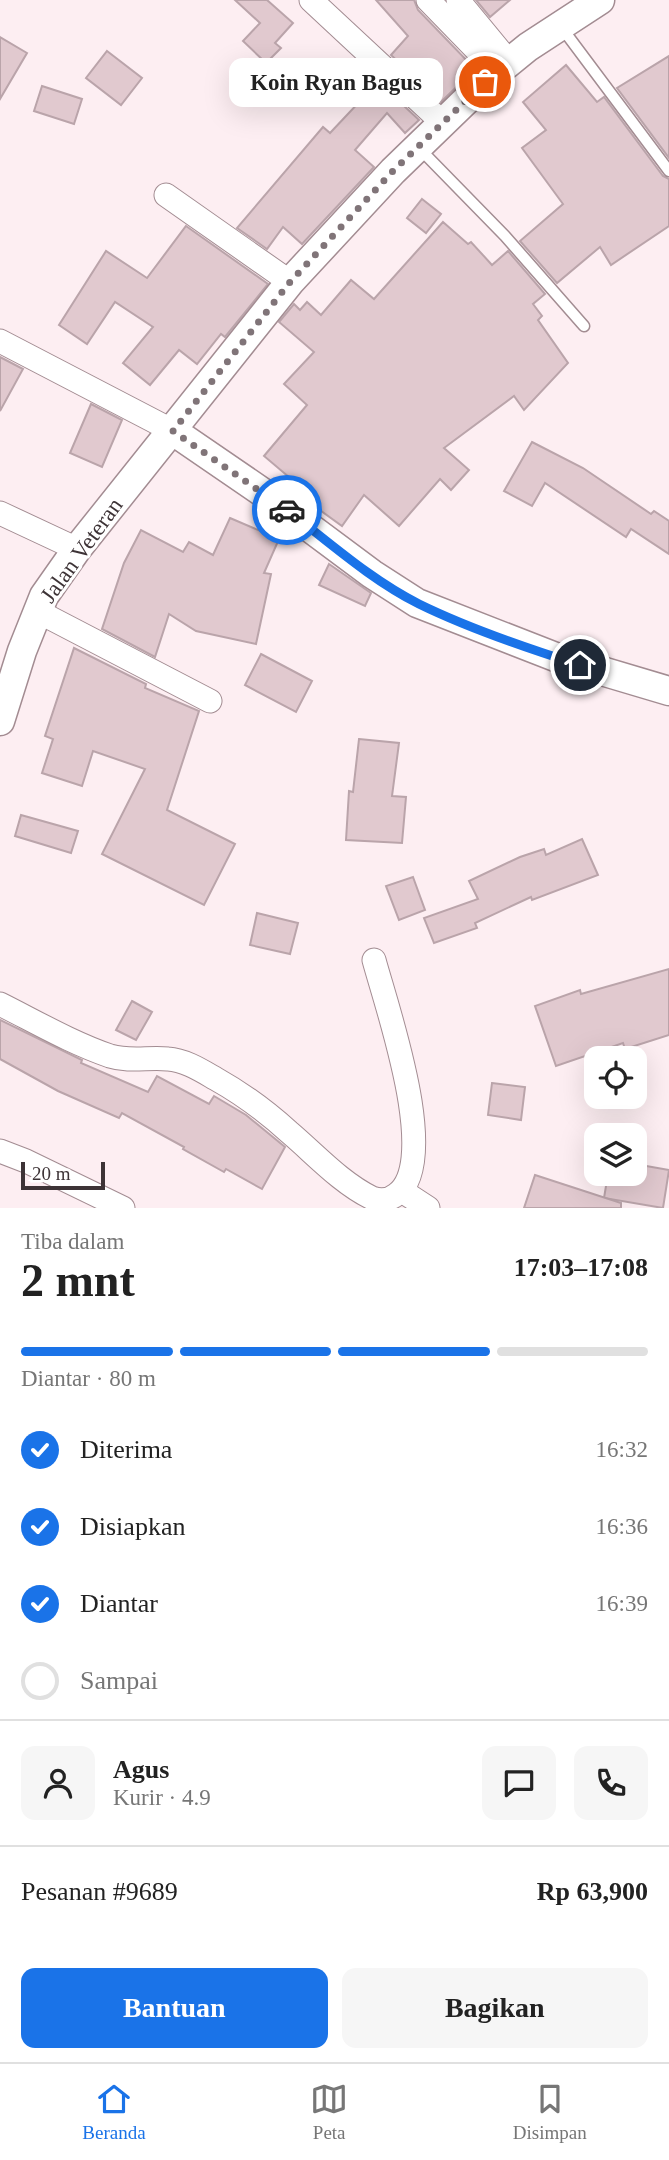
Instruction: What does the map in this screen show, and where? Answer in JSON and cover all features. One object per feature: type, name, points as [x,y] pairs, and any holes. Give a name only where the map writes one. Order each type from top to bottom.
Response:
[{"type":"street","points":[[311,0],[443,123]]},
{"type":"street","points":[[428,0],[504,67]]},
{"type":"street","points":[[458,0],[504,67]]},
{"type":"street","name":"Jalan Veteran","points":[[0,721],[44,596],[77,550],[290,282],[418,147],[504,67],[600,0]]},
{"type":"street","points":[[166,195],[290,282]]},
{"type":"street","points":[[0,341],[173,431],[262,492],[372,574],[417,603],[558,658],[669,691]]},
{"type":"street","points":[[0,513],[77,550]]},
{"type":"street","points":[[37,611],[210,701]]},
{"type":"street","points":[[374,960],[413,1111],[413,1155],[403,1199]]},
{"type":"street","points":[[0,1003],[111,1057],[170,1059],[182,1062],[218,1080],[287,1129],[350,1184],[374,1199],[394,1197],[428,1208]]},
{"type":"street","points":[[0,1152],[26,1161],[123,1208]]},
{"type":"lane","points":[[560,26],[669,171]]},
{"type":"lane","points":[[418,147],[505,236],[584,327]]},
{"type":"building","points":[[235,0],[267,0],[293,23],[275,43],[281,48],[266,63],[243,41],[260,23]]},
{"type":"building","points":[[376,0],[414,0],[418,10],[475,69],[441,102],[391,55],[408,36]]},
{"type":"building","points":[[476,0],[510,0],[490,17]]},
{"type":"building","points":[[0,37],[27,53],[0,99]]},
{"type":"building","points":[[107,51],[142,78],[121,105],[86,78]]},
{"type":"building","points":[[669,56],[669,158],[617,88]]},
{"type":"building","points":[[566,65],[597,102],[604,97],[663,176],[669,179],[669,226],[611,265],[600,247],[557,283],[520,241],[563,204],[522,148],[546,130],[523,102]]},
{"type":"building","points":[[370,74],[419,120],[405,133],[387,113],[355,150],[374,167],[302,244],[283,227],[267,249],[237,228],[323,127],[330,133],[363,98],[355,90]]},
{"type":"building","points":[[42,86],[82,99],[74,124],[34,111]]},
{"type":"building","points":[[422,199],[441,214],[426,233],[407,218]]},
{"type":"building","points":[[443,222],[468,244],[471,242],[492,265],[508,251],[545,294],[533,304],[542,316],[538,320],[568,363],[524,410],[514,396],[444,448],[469,470],[451,490],[440,479],[399,526],[364,495],[342,526],[299,495],[303,489],[264,456],[307,405],[284,384],[314,352],[279,322],[294,304],[300,310],[307,302],[321,315],[351,280],[374,299]]},
{"type":"building","points":[[186,226],[268,284],[225,337],[221,334],[197,364],[179,350],[150,385],[123,363],[153,327],[115,302],[87,344],[59,325],[106,251],[147,278]]},
{"type":"building","points":[[0,357],[23,369],[0,411]]},
{"type":"building","points":[[91,404],[122,420],[102,467],[70,453]]},
{"type":"building","points":[[532,442],[583,468],[651,514],[654,511],[669,521],[669,554],[631,529],[626,537],[545,483],[532,506],[504,491]]},
{"type":"building","points":[[230,518],[279,539],[264,573],[271,574],[256,644],[196,631],[169,614],[155,657],[102,629],[124,563],[141,530],[183,552],[189,542],[213,555]]},
{"type":"building","points":[[329,564],[371,593],[365,606],[319,585]]},
{"type":"building","points":[[74,648],[146,684],[145,688],[199,711],[167,810],[235,844],[204,905],[102,854],[145,769],[93,751],[82,786],[42,773],[53,739],[45,736]]},
{"type":"building","points":[[261,654],[312,681],[296,712],[245,685]]},
{"type":"building","points":[[359,739],[399,743],[392,796],[406,797],[402,843],[346,840],[349,791],[353,792]]},
{"type":"building","points":[[21,815],[78,831],[71,853],[15,836]]},
{"type":"building","points":[[582,839],[598,875],[532,900],[531,897],[475,923],[477,928],[434,943],[424,918],[478,899],[469,881],[520,857],[544,849],[546,855]]},
{"type":"building","points":[[413,877],[425,910],[399,920],[386,886]]},
{"type":"building","points":[[257,913],[298,923],[290,954],[250,945]]},
{"type":"building","points":[[669,969],[669,1035],[634,1046],[624,1046],[623,1043],[614,1046],[584,1046],[584,1056],[556,1066],[535,1006],[580,990],[581,994]]},
{"type":"building","points":[[132,1001],[152,1012],[136,1040],[116,1030]]},
{"type":"building","points":[[0,1020],[82,1060],[81,1063],[148,1092],[157,1076],[209,1104],[214,1096],[246,1115],[285,1147],[262,1189],[226,1169],[224,1172],[122,1113],[119,1118],[58,1091],[0,1059]]},
{"type":"building","points":[[492,1083],[525,1087],[521,1120],[488,1115]]},
{"type":"building","points":[[647,1166],[669,1170],[663,1208],[604,1198],[606,1186],[647,1186]]},
{"type":"building","points":[[535,1175],[621,1203],[621,1208],[524,1208]]},
{"type":"way so far","points":[[287,510],[173,431],[290,282],[393,171],[485,82]]},
{"type":"place","name":"Koin Ryan Bagus","points":[[485,82]]},
{"type":"route","points":[[287,510],[372,574],[417,603],[476,628],[580,665]]}]
